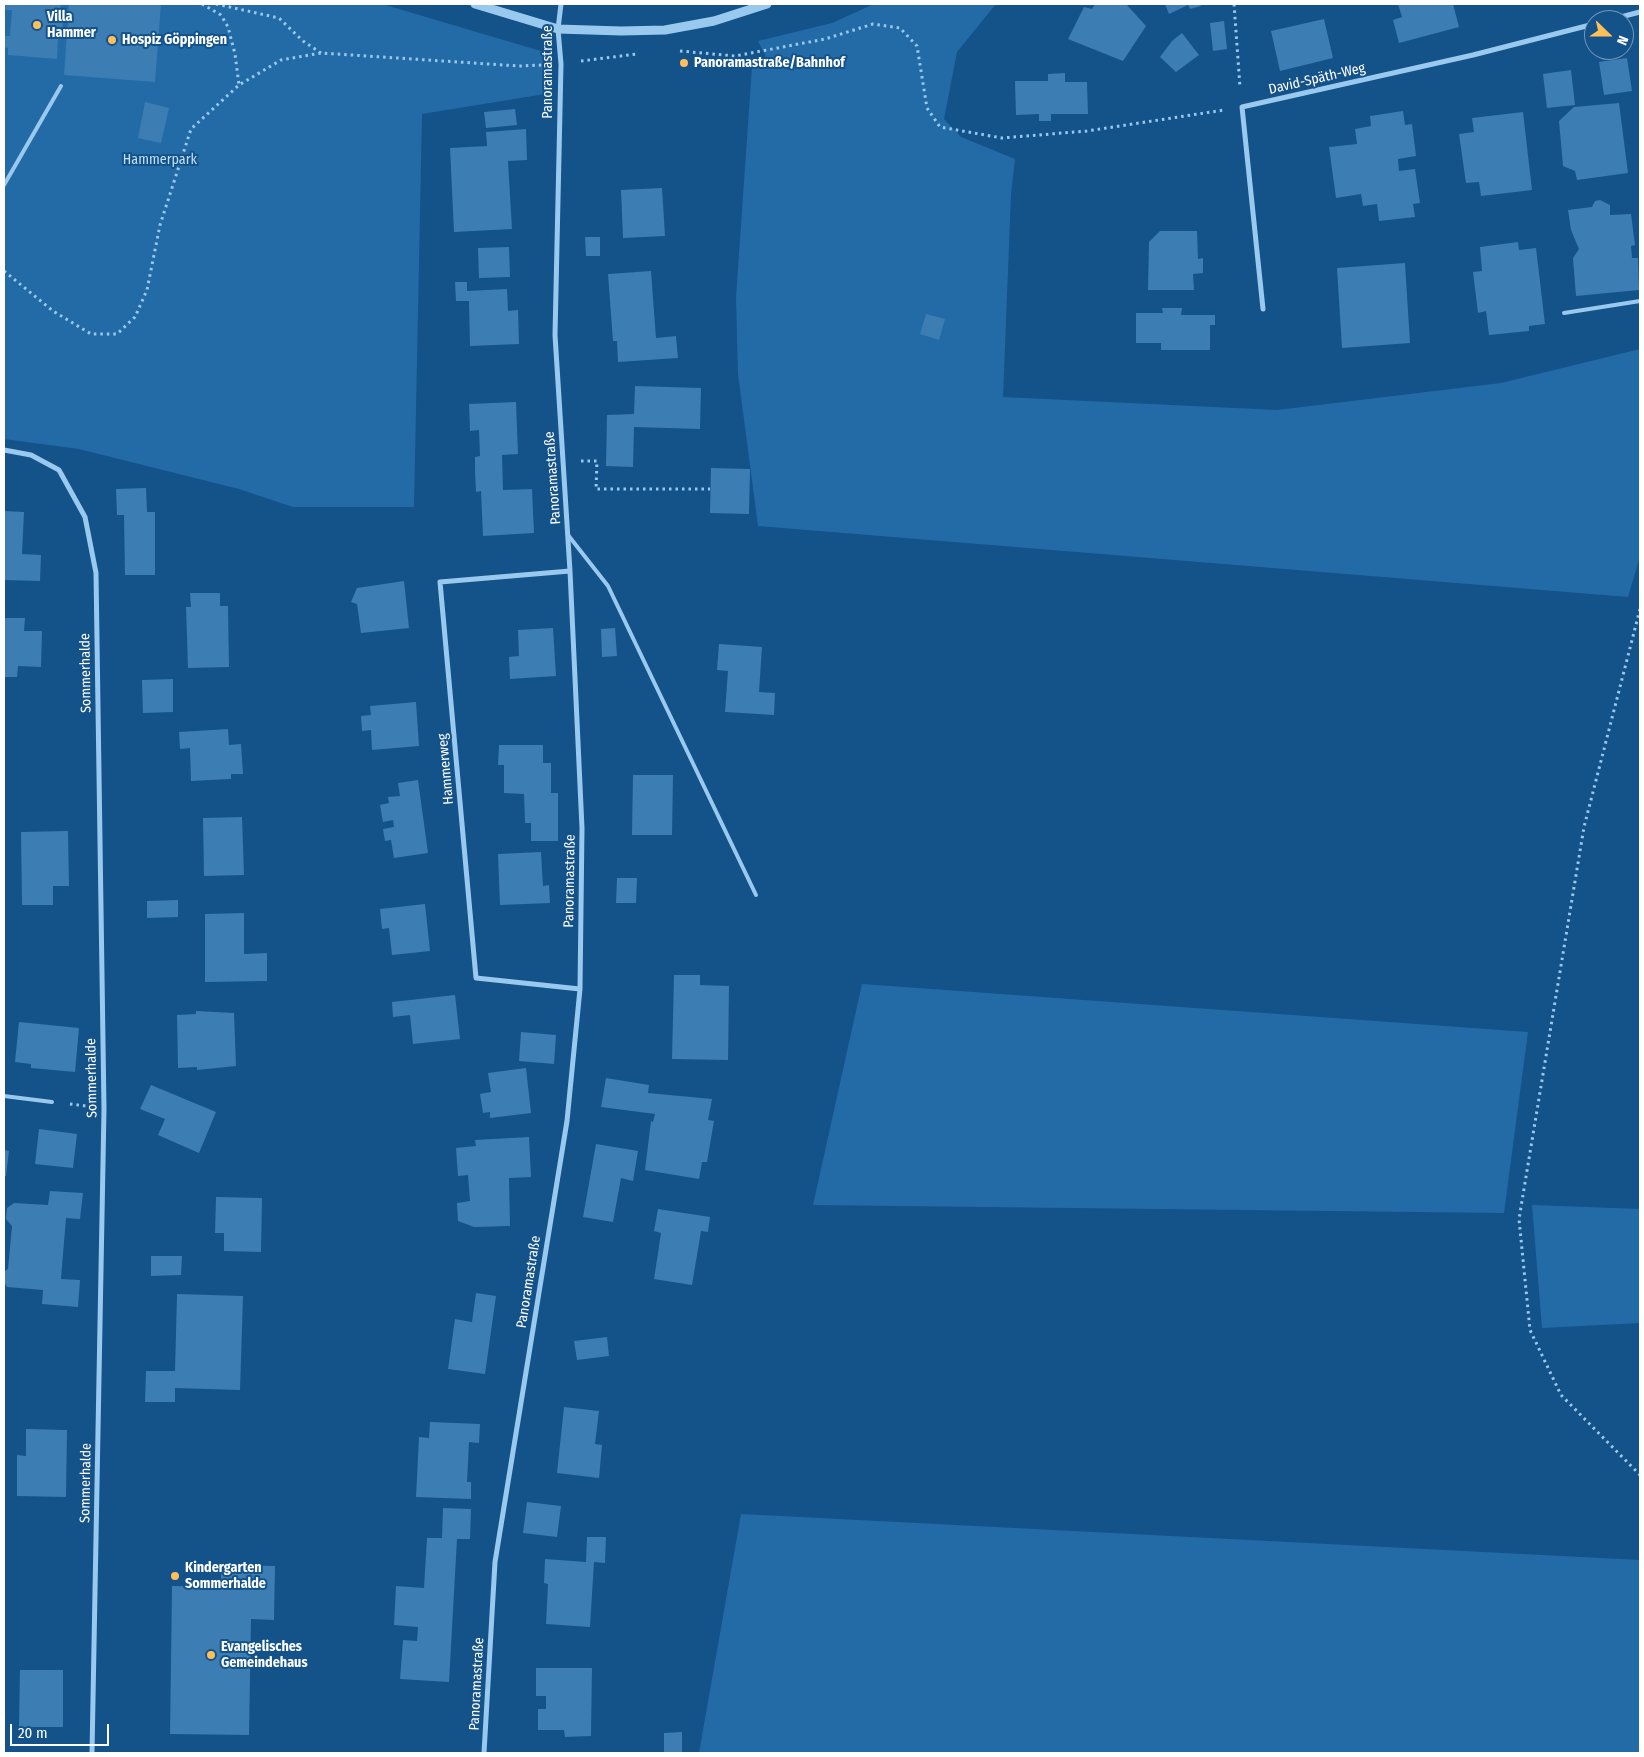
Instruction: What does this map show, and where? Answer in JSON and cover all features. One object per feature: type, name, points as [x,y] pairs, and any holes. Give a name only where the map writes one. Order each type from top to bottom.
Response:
[{"type":"street","points":[[476,4],[558,29],[620,31],[665,30],[714,21],[767,4]]},
{"type":"street","name":"Panoramastraße","points":[[484,1753],[495,1562],[567,1121],[580,989],[582,828],[570,571],[556,335],[561,64],[558,29],[561,4]]},
{"type":"street","name":"David-Späth-Weg","points":[[1242,107],[1473,55],[1584,27]]},
{"type":"street","points":[[1242,107],[1263,309]]},
{"type":"street","name":"Sommerhalde","points":[[4,450],[31,455],[59,470],[85,517],[96,573],[104,1108],[92,1753]]},
{"type":"street","name":"Hammerweg","points":[[570,571],[440,582],[476,978],[580,989]]},
{"type":"lane","points":[[4,185],[61,86]]},
{"type":"lane","points":[[1564,313],[1640,301]]},
{"type":"lane","points":[[568,535],[608,586],[756,895]]},
{"type":"lane","points":[[4,1096],[52,1102]]},
{"type":"path","points":[[202,4],[221,14],[228,26],[235,54],[239,85]]},
{"type":"path","points":[[216,4],[279,18],[303,41],[321,54]]},
{"type":"path","points":[[670,50],[735,56],[825,39],[873,24],[900,28],[917,46],[927,108],[940,127],[1002,138],[1087,131],[1242,107],[1234,4]]},
{"type":"path","points":[[4,271],[53,311],[91,334],[117,334],[135,317],[148,290],[160,226],[191,129],[239,85],[281,60],[321,54],[520,66],[561,64],[640,54]]},
{"type":"path","points":[[563,460],[597,462],[596,489],[710,488]]},
{"type":"path","points":[[1640,609],[1584,827],[1519,1219],[1530,1330],[1561,1395],[1640,1475]]},
{"type":"path","points":[[52,1102],[104,1108]]},
{"type":"green space","name":"Hammerpark","points":[[4,4],[382,4],[551,54],[545,94],[422,114],[414,507],[293,507],[239,489],[79,449],[4,439]]},
{"type":"green space","points":[[874,4],[996,4],[957,52],[944,119],[961,137],[1015,159],[1011,194],[1003,397],[1277,410],[1501,383],[1640,349],[1640,556],[1628,597],[758,526],[738,374],[736,297],[752,67],[770,65],[758,41],[832,23]]},
{"type":"green space","points":[[862,984],[1528,1032],[1504,1213],[813,1205]]},
{"type":"green space","points":[[1532,1205],[1640,1209],[1640,1323],[1542,1328]]},
{"type":"green space","points":[[741,1514],[1640,1560],[1640,1753],[699,1753]]},
{"type":"building","name":"Villa Hammer","points":[[6,4],[61,4],[60,14],[64,15],[61,39],[58,38],[57,59],[8,55],[8,48],[4,47],[4,36],[10,36],[12,10],[5,10]]},
{"type":"building","name":"Hospiz Göppingen","points":[[69,4],[161,4],[155,82],[64,75]]},
{"type":"building","points":[[1095,4],[1126,4],[1146,26],[1123,61],[1068,39],[1084,7],[1092,9]]},
{"type":"building","points":[[1165,4],[1200,4],[1201,6],[1190,9],[1188,5],[1169,14]]},
{"type":"building","points":[[1398,4],[1453,4],[1459,27],[1399,43],[1393,20],[1402,17]]},
{"type":"building","points":[[1324,19],[1333,58],[1280,71],[1271,31]]},
{"type":"building","points":[[1224,21],[1227,49],[1213,51],[1210,23]]},
{"type":"building","points":[[1182,33],[1199,55],[1176,72],[1160,57],[1172,41]]},
{"type":"building","points":[[1627,60],[1632,91],[1604,95],[1599,62]]},
{"type":"building","points":[[1571,70],[1575,105],[1547,108],[1543,74]]},
{"type":"building","points":[[1065,73],[1065,82],[1087,82],[1088,114],[1051,114],[1051,121],[1039,121],[1039,114],[1016,115],[1015,81],[1048,81],[1048,74]]},
{"type":"building","points":[[145,102],[169,108],[161,143],[138,138]]},
{"type":"building","points":[[1619,103],[1628,173],[1577,180],[1575,171],[1563,166],[1559,121],[1574,107]]},
{"type":"building","points":[[515,109],[517,125],[486,128],[484,112]]},
{"type":"building","points":[[1403,111],[1405,125],[1412,124],[1416,156],[1398,159],[1399,171],[1415,169],[1420,203],[1413,204],[1415,217],[1379,221],[1377,204],[1363,206],[1361,194],[1336,198],[1329,147],[1357,144],[1355,129],[1371,126],[1370,116]]},
{"type":"building","points":[[1523,112],[1532,190],[1481,196],[1479,182],[1466,183],[1459,134],[1474,132],[1472,118]]},
{"type":"building","points":[[526,129],[527,160],[508,161],[512,229],[454,232],[450,148],[487,146],[486,132]]},
{"type":"building","points":[[662,188],[665,236],[623,238],[621,190]]},
{"type":"building","points":[[1600,200],[1610,205],[1610,215],[1631,214],[1635,245],[1631,246],[1632,258],[1638,258],[1639,290],[1576,296],[1573,258],[1579,249],[1571,230],[1568,210],[1592,207],[1595,201]]},
{"type":"building","points":[[1160,231],[1197,231],[1198,259],[1203,258],[1203,273],[1193,274],[1194,290],[1148,290],[1149,242]]},
{"type":"building","points":[[585,237],[600,237],[600,256],[586,256]]},
{"type":"building","points":[[1518,242],[1519,250],[1536,248],[1545,324],[1529,326],[1529,331],[1489,335],[1486,311],[1478,313],[1473,272],[1482,271],[1480,247]]},
{"type":"building","points":[[509,247],[510,277],[479,278],[478,248]]},
{"type":"building","points":[[1405,263],[1410,343],[1342,348],[1337,268]]},
{"type":"building","points":[[651,271],[656,338],[676,336],[678,358],[618,362],[617,341],[613,341],[608,274]]},
{"type":"building","points":[[455,282],[467,282],[467,291],[507,289],[508,311],[518,310],[519,344],[470,346],[469,301],[456,301]]},
{"type":"building","points":[[1162,308],[1182,308],[1181,315],[1215,315],[1215,325],[1210,325],[1210,350],[1161,350],[1161,343],[1136,343],[1136,313],[1163,313]]},
{"type":"building","points":[[926,314],[945,319],[939,340],[920,334]]},
{"type":"building","points":[[635,386],[701,388],[700,429],[634,427],[633,467],[606,466],[607,415],[634,414]]},
{"type":"building","points":[[516,402],[518,454],[502,455],[503,490],[532,489],[534,533],[483,536],[481,491],[476,492],[475,472],[475,457],[480,456],[479,430],[470,431],[469,404]]},
{"type":"building","points":[[711,468],[750,469],[749,514],[710,513]]},
{"type":"building","points":[[146,488],[147,512],[155,512],[155,575],[125,575],[124,515],[117,515],[116,489]]},
{"type":"building","points":[[4,511],[24,512],[22,554],[41,555],[40,581],[4,580]]},
{"type":"building","points":[[404,581],[409,628],[361,633],[357,604],[351,602],[357,588]]},
{"type":"building","points":[[190,593],[220,593],[220,606],[228,606],[229,667],[188,668],[186,607],[191,607]]},
{"type":"building","points":[[5,618],[25,618],[24,631],[42,631],[41,667],[18,666],[17,677],[4,677]]},
{"type":"building","points":[[553,628],[556,676],[510,679],[509,657],[519,656],[518,630]]},
{"type":"building","points":[[615,628],[617,656],[602,657],[601,629]]},
{"type":"building","points":[[719,644],[762,647],[759,692],[775,693],[774,715],[725,712],[728,671],[717,670]]},
{"type":"building","points":[[173,679],[173,712],[143,713],[142,680]]},
{"type":"building","points":[[416,702],[419,746],[372,750],[371,730],[362,731],[361,716],[371,715],[370,706]]},
{"type":"building","points":[[228,729],[229,745],[241,744],[243,774],[231,774],[231,779],[191,781],[190,748],[180,749],[179,732]]},
{"type":"building","points":[[499,745],[543,745],[543,763],[551,763],[551,793],[558,793],[558,841],[531,841],[531,823],[525,823],[524,794],[504,793],[504,765],[498,765]]},
{"type":"building","points":[[633,775],[673,775],[672,835],[632,835]]},
{"type":"building","points":[[418,780],[428,853],[394,858],[391,840],[385,841],[383,829],[394,827],[393,820],[383,822],[380,805],[389,803],[388,797],[400,796],[398,783]]},
{"type":"building","points":[[242,817],[244,875],[204,876],[203,818]]},
{"type":"building","points":[[68,831],[69,886],[53,886],[53,905],[22,905],[21,832]]},
{"type":"building","points":[[541,852],[543,886],[549,885],[550,903],[500,905],[498,854]]},
{"type":"building","points":[[617,878],[637,878],[636,903],[616,903]]},
{"type":"building","points":[[178,900],[178,917],[147,918],[147,901]]},
{"type":"building","points":[[425,904],[430,951],[392,955],[389,928],[382,929],[380,909]]},
{"type":"building","points":[[244,913],[244,954],[267,953],[267,981],[205,982],[205,914]]},
{"type":"building","points":[[674,975],[700,975],[700,985],[729,986],[728,1060],[672,1059]]},
{"type":"building","points":[[455,995],[460,1039],[413,1044],[410,1015],[393,1017],[392,1002]]},
{"type":"building","points":[[196,1011],[234,1013],[236,1066],[197,1070],[197,1067],[178,1068],[177,1015],[196,1014]]},
{"type":"building","points":[[19,1022],[79,1028],[75,1072],[31,1068],[31,1064],[15,1062]]},
{"type":"building","points":[[521,1032],[556,1035],[554,1064],[519,1061]]},
{"type":"building","points":[[526,1068],[531,1113],[490,1118],[490,1112],[483,1113],[480,1094],[491,1092],[488,1073]]},
{"type":"building","points":[[606,1078],[649,1085],[648,1093],[712,1099],[708,1120],[714,1121],[707,1162],[702,1162],[699,1179],[645,1170],[651,1121],[653,1122],[655,1114],[601,1107]]},
{"type":"building","points":[[151,1085],[216,1112],[199,1153],[158,1135],[165,1119],[140,1109]]},
{"type":"building","points":[[39,1129],[77,1134],[73,1168],[35,1164]]},
{"type":"building","points":[[529,1137],[531,1177],[509,1178],[510,1226],[474,1227],[458,1221],[457,1203],[470,1201],[468,1175],[458,1176],[456,1148],[476,1146],[475,1140]]},
{"type":"building","points":[[596,1144],[638,1151],[633,1181],[621,1178],[613,1222],[583,1217]]},
{"type":"building","points":[[4,1150],[9,1151],[6,1176],[4,1176]]},
{"type":"building","points":[[50,1191],[83,1193],[80,1219],[66,1218],[61,1279],[80,1280],[78,1307],[42,1304],[43,1290],[7,1287],[4,1282],[5,1271],[8,1269],[12,1226],[6,1219],[7,1208],[14,1203],[48,1205]]},
{"type":"building","points":[[216,1197],[262,1198],[261,1252],[224,1251],[224,1233],[215,1233]]},
{"type":"building","points":[[658,1209],[710,1217],[708,1232],[701,1231],[692,1285],[654,1279],[661,1233],[654,1231]]},
{"type":"building","points":[[151,1256],[182,1256],[181,1275],[151,1276]]},
{"type":"building","points":[[476,1293],[496,1296],[485,1374],[448,1369],[455,1319],[472,1322]]},
{"type":"building","points":[[177,1294],[243,1296],[240,1390],[175,1388],[175,1402],[145,1402],[146,1371],[175,1371]]},
{"type":"building","points":[[607,1337],[609,1356],[577,1360],[574,1341]]},
{"type":"building","points":[[564,1407],[599,1411],[595,1444],[602,1445],[599,1478],[557,1473]]},
{"type":"building","points":[[430,1422],[480,1424],[479,1443],[469,1442],[467,1482],[471,1482],[471,1499],[416,1497],[419,1437],[429,1438]]},
{"type":"building","points":[[26,1429],[67,1430],[66,1497],[17,1496],[17,1455],[26,1456]]},
{"type":"building","points":[[527,1502],[561,1506],[557,1537],[523,1533]]},
{"type":"building","points":[[443,1508],[471,1509],[470,1539],[457,1539],[449,1682],[400,1679],[403,1640],[417,1641],[418,1627],[394,1625],[396,1586],[424,1588],[427,1538],[442,1538]]},
{"type":"building","points":[[587,1537],[606,1537],[605,1563],[594,1562],[590,1627],[546,1624],[548,1584],[544,1583],[545,1559],[586,1562]]},
{"type":"building","name":"Evangelisches Gemeindehaus","points":[[221,1565],[275,1566],[274,1620],[251,1619],[249,1735],[170,1734],[172,1586],[221,1587]]},
{"type":"building","points":[[536,1668],[592,1668],[591,1736],[565,1737],[564,1730],[538,1730],[538,1709],[546,1709],[546,1696],[536,1696]]},
{"type":"building","points":[[20,1670],[63,1670],[63,1727],[19,1727]]},
{"type":"building","points":[[682,1732],[682,1753],[664,1753],[664,1733]]},
{"type":"place","name":"Villa Hammer","points":[[37,25]]},
{"type":"place","name":"Hospiz Göppingen","points":[[112,40]]},
{"type":"place","name":"Panoramastraße/Bahnhof","points":[[684,63]]},
{"type":"place","name":"Kindergarten Sommerhalde","points":[[175,1576]]},
{"type":"place","name":"Evangelisches Gemeindehaus","points":[[211,1655]]}]
